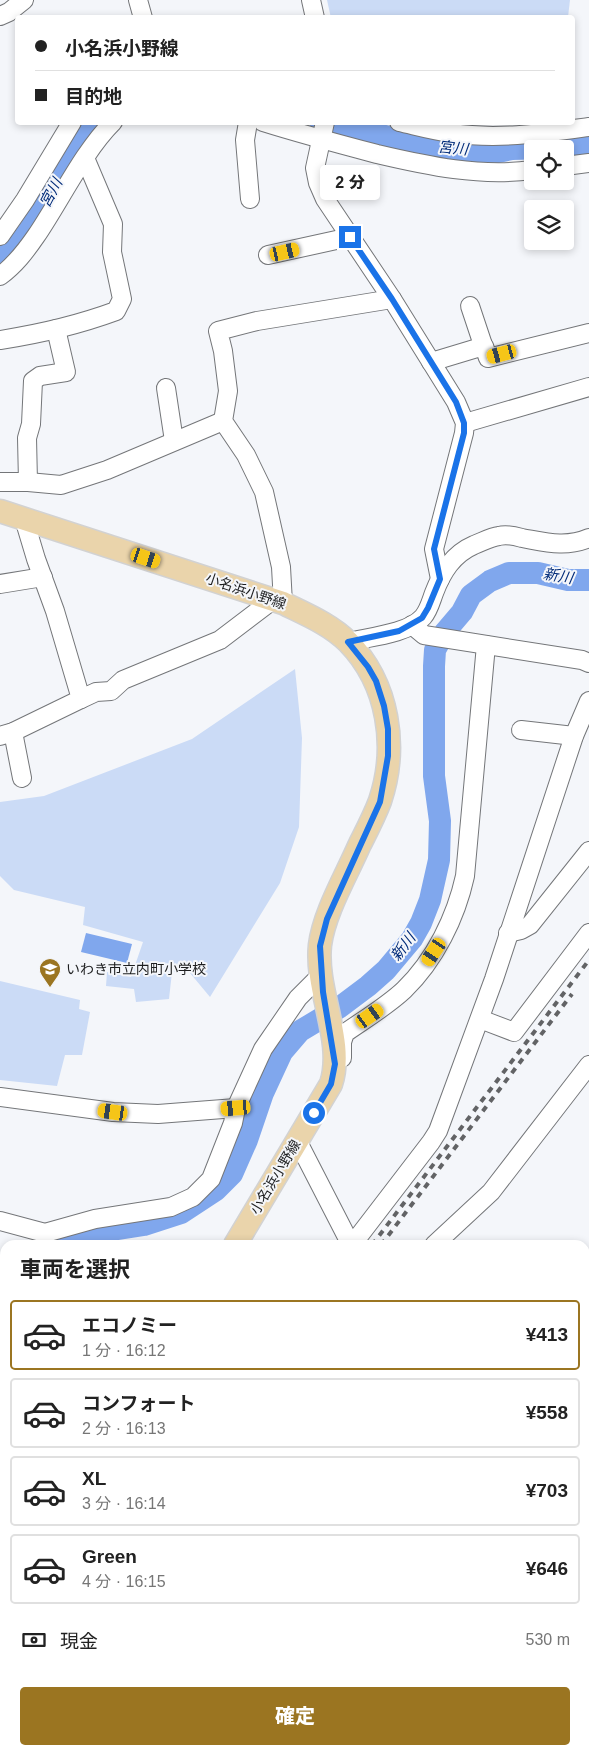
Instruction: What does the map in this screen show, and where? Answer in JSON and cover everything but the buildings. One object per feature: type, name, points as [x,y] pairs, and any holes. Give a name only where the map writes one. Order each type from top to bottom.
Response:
[{"type":"main road","name":"小名浜小野線","points":[[0,510],[278,601],[327,626],[348,642],[368,667],[376,681],[384,706],[388,729],[388,756],[380,802],[327,919],[320,946],[322,983],[335,1064],[334,1077],[235,1240]]},
{"type":"street","points":[[0,16],[10,12],[24,0]]},
{"type":"street","points":[[138,0],[142,15]]},
{"type":"street","points":[[311,0],[314,15]]},
{"type":"street","points":[[0,236],[70,125]]},
{"type":"street","points":[[0,276],[19,260],[49,217],[101,134],[110,125]]},
{"type":"street","points":[[248,125],[245,140],[250,198]]},
{"type":"street","points":[[279,125],[323,133],[413,162],[463,170],[500,173],[524,171]]},
{"type":"street","points":[[412,125],[453,134],[489,136],[589,127]]},
{"type":"street","points":[[323,133],[315,168],[318,183],[325,199],[392,299],[460,408],[464,423],[464,433],[434,549],[440,579]]},
{"type":"street","points":[[0,340],[90,320],[116,311],[122,299],[112,252],[113,224],[85,158]]},
{"type":"street","points":[[574,165],[589,163]]},
{"type":"street","points":[[268,255],[350,237]]},
{"type":"street","points":[[22,778],[6,734],[96,692],[111,692],[123,680],[220,640],[278,601],[280,567],[264,492],[246,455],[223,421],[228,391],[223,351],[218,331],[256,321],[392,299]]},
{"type":"street","points":[[470,306],[488,358],[589,333]]},
{"type":"street","points":[[28,482],[27,438],[31,424],[33,381],[40,376],[66,372],[56,329]]},
{"type":"street","points":[[431,362],[484,346],[484,348]]},
{"type":"street","points":[[464,423],[589,387]]},
{"type":"street","points":[[166,388],[174,441]]},
{"type":"street","points":[[0,482],[61,485],[107,470],[223,421]]},
{"type":"street","points":[[24,519],[55,611],[81,699]]},
{"type":"street","points":[[348,642],[399,631],[422,618],[448,564],[458,554],[472,546],[500,536],[561,544],[575,543],[589,538]]},
{"type":"street","points":[[0,584],[43,577]]},
{"type":"street","points":[[412,625],[424,636],[582,660],[589,663]]},
{"type":"street","points":[[334,1077],[342,1061],[342,1042],[345,1032],[403,991],[421,972],[447,928],[461,891],[466,866],[484,644]]},
{"type":"street","points":[[355,1240],[438,1131],[480,1020],[574,736],[589,701]]},
{"type":"street","points":[[520,730],[574,736]]},
{"type":"street","points":[[508,933],[521,930],[530,925],[589,851]]},
{"type":"street","points":[[480,1020],[514,1032],[589,933]]},
{"type":"street","points":[[0,1221],[44,1233],[95,1219],[172,1207],[193,1197],[211,1179],[233,1124],[236,1108],[263,1049],[298,998],[322,983]]},
{"type":"street","points":[[439,1240],[491,1192],[589,1065]]},
{"type":"street","points":[[0,1097],[113,1112],[158,1114],[236,1108]]},
{"type":"street","points":[[297,1140],[348,1240]]},
{"type":"shaded area","points":[[327,0],[570,0],[568,15],[330,15]]},
{"type":"shaded area","points":[[295,669],[302,738],[299,827],[280,883],[210,997],[190,973],[172,972],[169,999],[136,1002],[134,989],[106,986],[107,972],[131,977],[143,942],[83,925],[85,907],[14,890],[0,876],[0,802],[44,796],[192,739]]},
{"type":"shaded area","points":[[0,981],[80,1000],[79,1009],[90,1012],[82,1055],[65,1055],[57,1086],[0,1080]]},
{"type":"water","points":[[86,933],[132,944],[127,963],[81,952]]},
{"type":"waterway","name":"宮川","points":[[0,259],[13,249],[34,224],[73,149],[93,125]]},
{"type":"waterway","name":"宮川","points":[[334,125],[455,151],[498,152],[512,149],[589,147]]},
{"type":"waterway","name":"新川","points":[[66,1240],[93,1233],[144,1225],[181,1213],[216,1190],[232,1174],[247,1140],[263,1093],[282,1052],[300,1031],[340,1007],[386,970],[412,939],[421,923],[430,900],[439,860],[440,821],[434,776],[434,666],[435,650],[445,632],[462,612],[471,595],[490,581],[509,573],[538,573],[568,580],[589,580]]},
{"type":"railway","points":[[376,1240],[589,960]]},
{"type":"railway","points":[[385,1240],[572,994]]},
{"type":"place","name":"いわき市立内町小学校","points":[[50,988]]},
{"type":"route","points":[[314,1113],[331,1084],[334,1077],[335,1064],[332,1036],[323,992],[320,946],[327,919],[380,802],[388,756],[388,729],[384,706],[376,681],[368,667],[348,642],[399,631],[422,618],[428,608],[440,579],[434,549],[464,433],[464,423],[460,408],[392,299],[350,237]]}]
